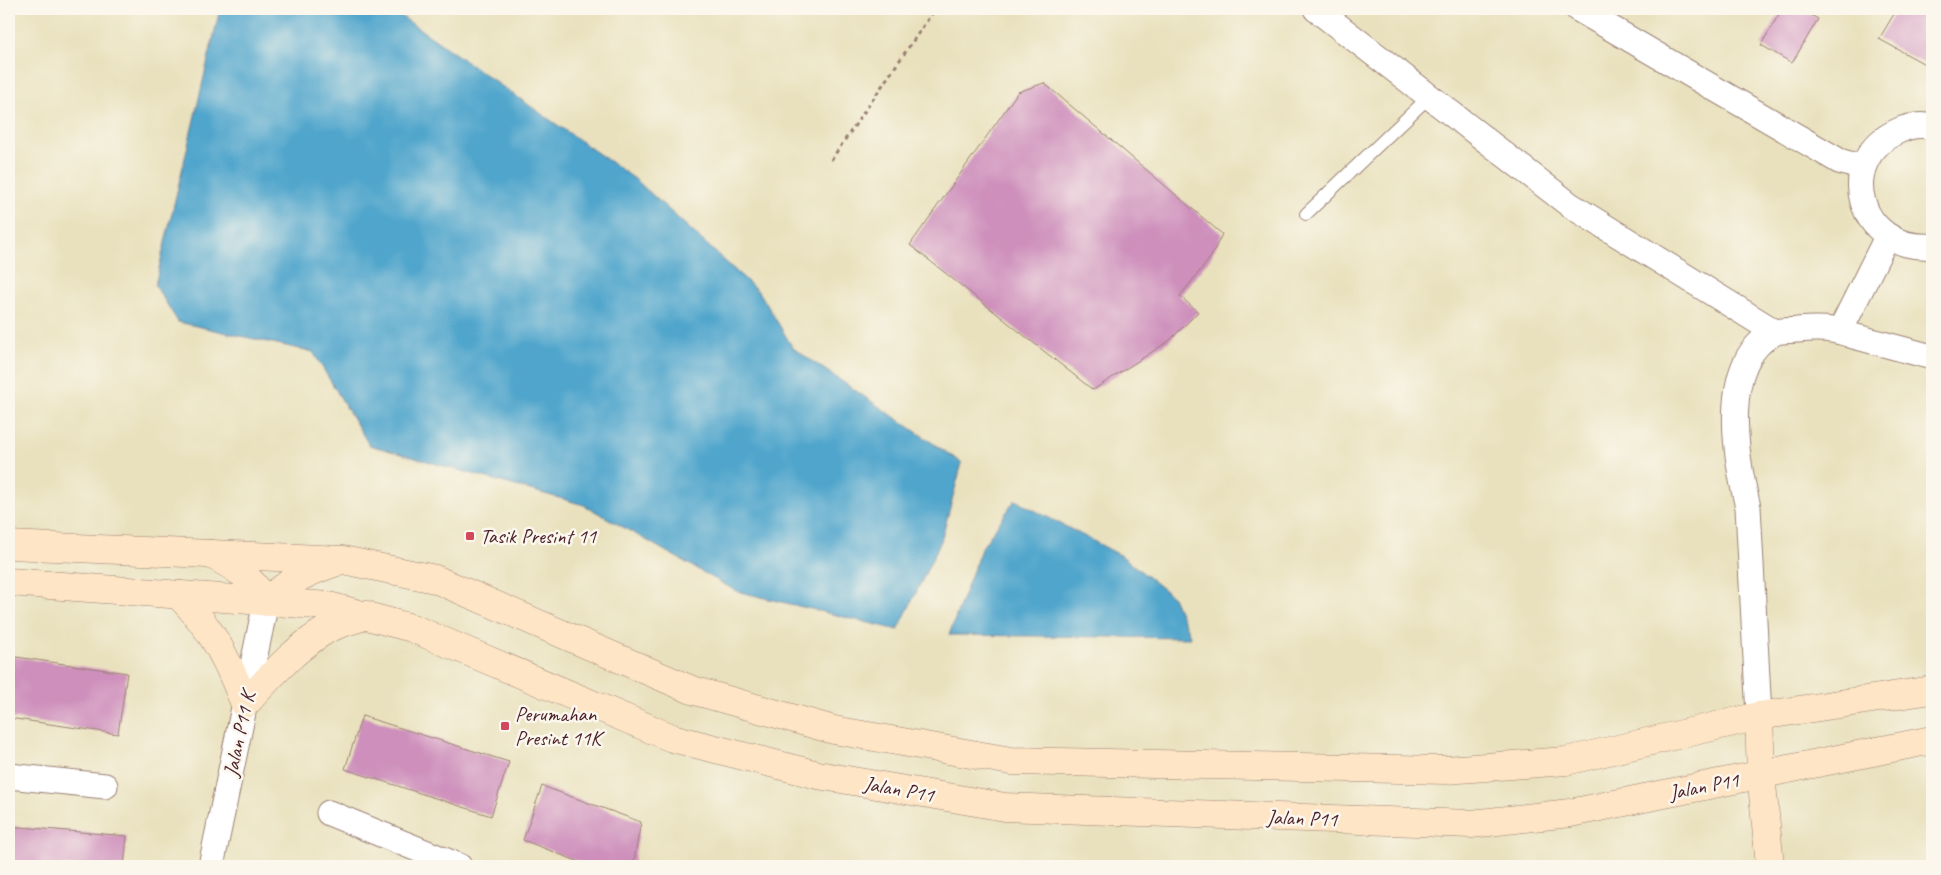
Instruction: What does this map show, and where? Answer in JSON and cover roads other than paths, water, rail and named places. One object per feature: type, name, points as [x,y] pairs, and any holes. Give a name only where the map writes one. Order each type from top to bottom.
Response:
[{"type":"main road","points":[[9,545],[206,552],[343,560],[434,579],[692,690],[834,730],[1011,760],[1446,770],[1566,761],[1760,716],[1932,690]]},
{"type":"main road","points":[[206,552],[236,567],[254,582],[266,602],[284,585],[306,572],[343,560]]},
{"type":"main road","name":"Jalan P11","points":[[9,582],[330,606],[412,628],[672,738],[818,775],[1005,807],[1472,824],[1570,813],[1932,740]]},
{"type":"main road","points":[[179,595],[215,636],[245,704],[277,669],[305,644],[328,629],[367,615]]},
{"type":"main road","points":[[1760,716],[1761,774],[1770,866]]},
{"type":"street","points":[[1316,9],[1431,95],[1570,205],[1775,332]]},
{"type":"street","points":[[1578,9],[1839,162],[1863,168]]},
{"type":"street","points":[[1932,127],[1907,127],[1888,135],[1873,149],[1863,168],[1860,187],[1864,206],[1873,223],[1887,237],[1910,246],[1932,246]]},
{"type":"street","points":[[1840,331],[1887,237]]},
{"type":"street","points":[[1760,716],[1748,507],[1738,466],[1735,415],[1738,388],[1746,365],[1759,343],[1775,332],[1820,328],[1840,331],[1932,356]]},
{"type":"street","name":"Jalan P11 K","points":[[211,866],[266,602]]},
{"type":"street","points":[[9,776],[105,786]]},
{"type":"street","points":[[329,813],[459,866]]},
{"type":"lane","points":[[1306,214],[1431,95]]},
{"type":"water","points":[[220,9],[391,9],[635,179],[760,293],[793,348],[962,463],[941,541],[898,630],[736,591],[584,505],[369,445],[313,352],[178,322],[155,285]]},
{"type":"water","points":[[1015,500],[1122,556],[1173,597],[1191,638],[949,635],[981,549]]},
{"type":"place","name":"Tasik Presint 11","points":[[470,536]]},
{"type":"place","name":"Perumahan Presint 11K","points":[[505,726]]}]
